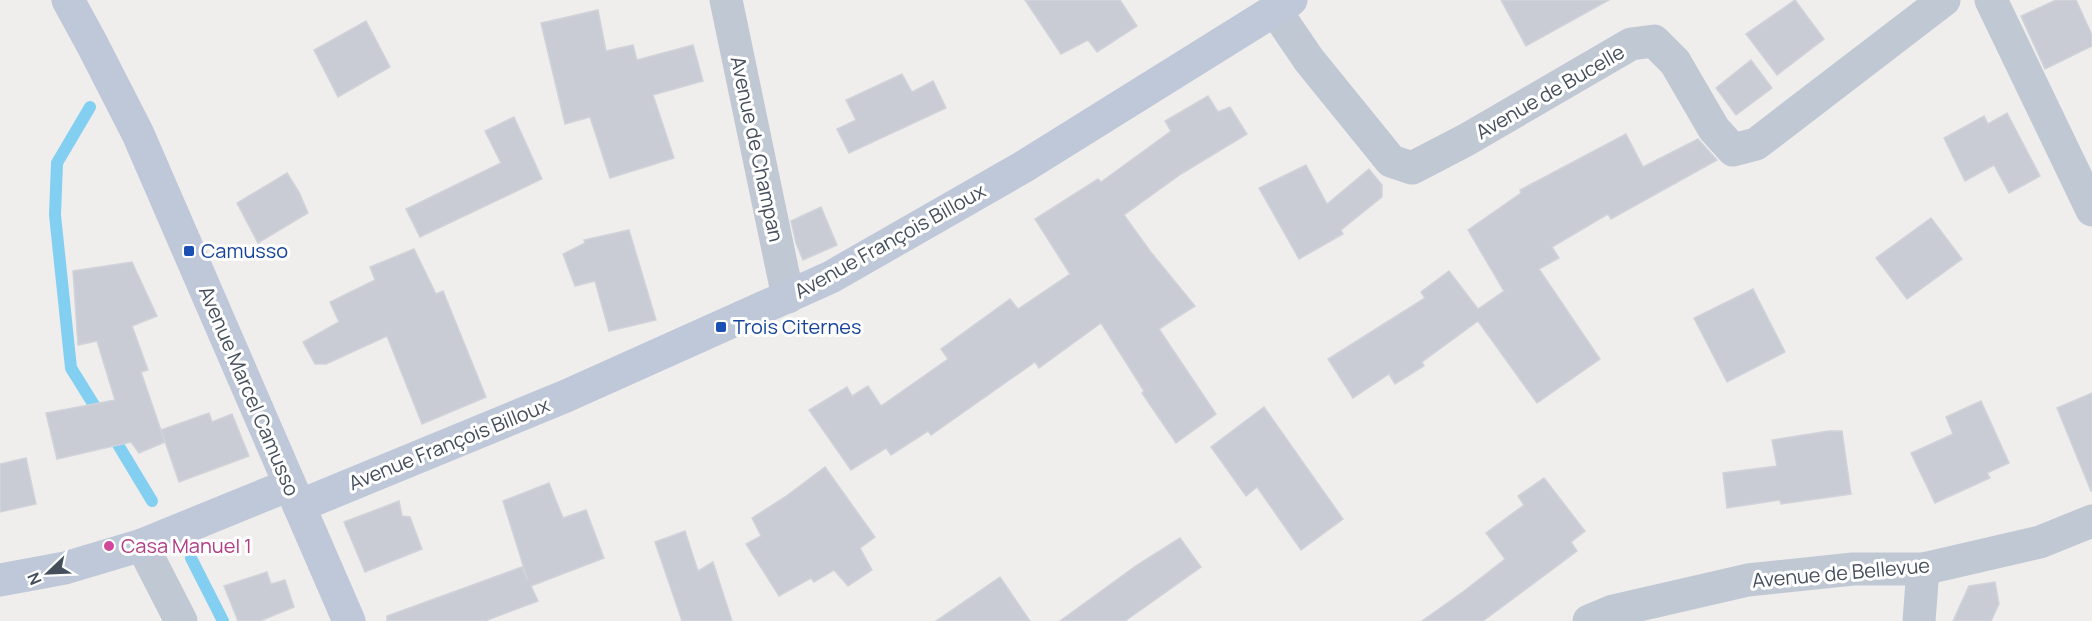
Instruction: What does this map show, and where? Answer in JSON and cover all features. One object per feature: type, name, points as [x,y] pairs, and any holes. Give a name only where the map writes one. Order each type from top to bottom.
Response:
[{"type":"street","name":"Avenue Marcel Camusso","points":[[68,0],[138,134],[349,621]]},
{"type":"street","name":"Avenue de Champan","points":[[726,0],[788,297]]},
{"type":"street","name":"Avenue de Bucelle","points":[[1283,5],[1309,60],[1391,161],[1412,168],[1466,140],[1631,44],[1654,41],[1675,62],[1714,129],[1733,150],[1756,144],[1944,0]]},
{"type":"street","points":[[1991,0],[2092,210]]},
{"type":"street","name":"Avenue François Billoux","points":[[294,496],[566,396],[844,270],[1023,167],[1283,5]]},
{"type":"street","points":[[0,580],[64,568],[294,496]]},
{"type":"street","name":"Avenue de Bellevue","points":[[1589,621],[1635,606],[1748,580],[1853,570],[1923,569],[2040,542],[2092,521]]},
{"type":"street","points":[[142,545],[181,621]]},
{"type":"street","points":[[1918,621],[1923,569]]},
{"type":"building","points":[[1025,0],[1120,0],[1137,26],[1097,52],[1088,40],[1061,54]]},
{"type":"building","points":[[1501,0],[1609,0],[1526,46]]},
{"type":"building","points":[[1795,0],[1824,39],[1777,75],[1746,34]]},
{"type":"building","points":[[2056,0],[2076,0],[2092,35],[2092,46],[2045,69],[2021,16]]},
{"type":"building","points":[[598,10],[606,51],[633,45],[637,60],[693,45],[703,81],[653,95],[674,158],[610,178],[590,117],[565,124],[541,23]]},
{"type":"building","points":[[366,21],[390,67],[338,97],[314,50]]},
{"type":"building","points":[[1751,60],[1772,88],[1736,115],[1716,88]]},
{"type":"building","points":[[902,74],[912,92],[933,81],[946,108],[849,153],[837,129],[856,120],[846,100]]},
{"type":"building","points":[[1208,96],[1218,112],[1230,107],[1247,134],[1181,174],[1124,215],[1195,306],[1159,329],[1216,414],[1176,443],[1142,393],[1144,391],[1101,323],[1039,368],[1035,362],[931,435],[928,431],[891,455],[886,448],[851,470],[809,410],[847,387],[852,396],[868,386],[881,406],[948,359],[941,349],[1010,299],[1018,309],[1070,274],[1035,219],[1098,179],[1101,182],[1171,131],[1165,121]]},
{"type":"building","points":[[2007,113],[2040,176],[2009,193],[1994,165],[1965,181],[1944,138],[1984,116],[1988,124]]},
{"type":"building","points":[[514,117],[542,179],[420,237],[406,209],[501,163],[485,131]]},
{"type":"building","points":[[1626,134],[1643,167],[1698,139],[1717,160],[1611,219],[1608,214],[1552,247],[1559,258],[1539,269],[1600,359],[1537,403],[1478,321],[1422,362],[1424,366],[1395,384],[1389,374],[1353,398],[1328,359],[1425,298],[1421,292],[1449,271],[1478,309],[1504,291],[1468,230],[1521,193],[1520,190]]},
{"type":"building","points":[[1306,165],[1327,204],[1369,169],[1382,185],[1382,197],[1341,230],[1343,234],[1299,259],[1259,188]]},
{"type":"building","points":[[287,173],[308,213],[258,243],[237,203]]},
{"type":"building","points":[[821,207],[837,245],[803,260],[791,221]]},
{"type":"building","points":[[1931,218],[1962,259],[1907,299],[1876,258]]},
{"type":"building","points":[[629,230],[656,320],[609,331],[595,281],[575,286],[563,254],[585,243],[584,240]]},
{"type":"building","points":[[414,249],[436,294],[443,291],[486,397],[422,424],[387,336],[326,364],[315,364],[303,342],[339,322],[330,302],[375,280],[370,267]]},
{"type":"building","points":[[132,262],[157,316],[132,326],[148,370],[141,372],[165,442],[139,453],[131,442],[57,459],[46,413],[115,400],[97,341],[78,345],[73,271]]},
{"type":"building","points":[[1753,289],[1785,352],[1727,382],[1694,318]]},
{"type":"building","points":[[2092,393],[2092,491],[2091,491],[2057,408]]},
{"type":"building","points":[[1981,401],[2009,463],[1987,473],[1990,478],[1935,503],[1911,453],[1953,434],[1946,417]]},
{"type":"building","points":[[1264,407],[1343,519],[1301,550],[1257,487],[1246,496],[1211,447]]},
{"type":"building","points":[[209,413],[212,422],[232,414],[249,456],[179,482],[161,430]]},
{"type":"building","points":[[1842,431],[1851,494],[1781,504],[1780,500],[1727,508],[1723,473],[1777,466],[1772,440]]},
{"type":"building","points":[[26,458],[36,504],[0,512],[0,464]]},
{"type":"building","points":[[825,467],[875,537],[860,548],[872,570],[848,586],[834,570],[814,582],[811,578],[779,596],[746,544],[761,536],[752,518]]},
{"type":"building","points":[[1544,478],[1585,531],[1571,542],[1577,551],[1483,621],[1422,621],[1505,559],[1486,533],[1524,505],[1518,496]]},
{"type":"building","points":[[549,483],[563,518],[586,510],[604,558],[531,586],[538,601],[485,621],[387,621],[387,616],[522,567],[528,581],[503,501]]},
{"type":"building","points":[[399,501],[402,516],[410,517],[422,549],[365,572],[344,522]]},
{"type":"building","points":[[685,531],[698,571],[713,562],[732,621],[682,621],[655,542]]},
{"type":"building","points":[[1180,538],[1201,567],[1125,621],[1060,621],[1137,565]]},
{"type":"building","points":[[267,572],[271,584],[285,580],[294,607],[260,621],[238,621],[224,586]]},
{"type":"building","points":[[1000,577],[1030,621],[936,621]]},
{"type":"building","points":[[1995,582],[1999,604],[1991,621],[1953,621],[1969,586]]},
{"type":"waterway","points":[[90,107],[57,163],[55,215],[71,368],[102,418]]},
{"type":"waterway","points":[[111,433],[152,501]]},
{"type":"waterway","points":[[191,558],[223,621]]},
{"type":"place","name":"Camusso","points":[[189,251]]},
{"type":"place","name":"Trois Citernes","points":[[721,327]]},
{"type":"place","name":"Casa Manuel 1","points":[[109,546]]}]
